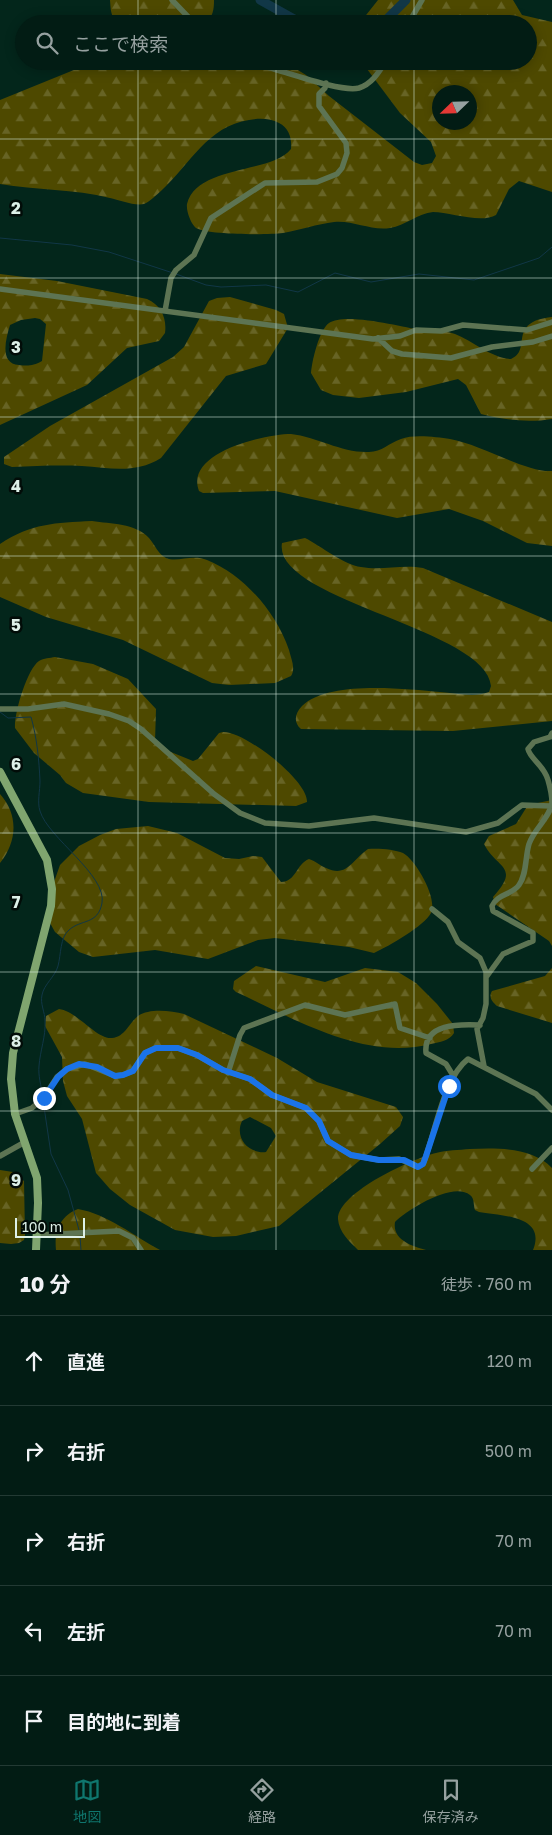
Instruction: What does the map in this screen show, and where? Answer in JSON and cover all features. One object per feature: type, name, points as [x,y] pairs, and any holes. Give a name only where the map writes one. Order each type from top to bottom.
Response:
[{"type":"main road","points":[[0,772],[47,860],[52,889],[51,906],[13,1054],[11,1079],[15,1114],[37,1178],[36,1250]]},
{"type":"street","points":[[172,0],[186,15]]},
{"type":"street","points":[[413,15],[422,0]]},
{"type":"street","points":[[273,70],[340,88],[358,88],[368,84],[380,70]]},
{"type":"street","points":[[165,311],[171,278],[176,270],[194,255],[211,218],[265,183],[317,182],[327,180],[342,168],[347,153],[346,142],[319,106],[319,94],[325,88],[326,83]]},
{"type":"street","points":[[0,289],[378,338],[400,336],[416,330],[441,331],[463,325],[487,325],[527,330],[552,322]]},
{"type":"street","points":[[378,338],[392,351],[402,354],[452,358],[492,347],[533,342],[552,336]]},
{"type":"street","points":[[0,709],[28,709],[64,704],[109,714],[129,721],[141,729],[214,794],[240,812],[265,823],[309,826],[374,818],[466,832],[498,823],[522,805],[550,806]]},
{"type":"street","points":[[487,976],[503,954],[533,941],[533,933],[493,911],[492,906],[496,898],[515,890],[519,885],[523,878],[529,844],[550,806],[548,777],[542,766],[529,755],[528,749],[534,742],[550,737],[552,732]]},
{"type":"street","points":[[432,908],[448,922],[458,942],[480,958],[487,976],[486,1004],[477,1029],[484,1066]]},
{"type":"street","points":[[228,1073],[240,1034],[244,1028],[305,1005],[345,1015],[355,1015],[394,1004],[400,1028],[430,1038]]},
{"type":"street","points":[[454,1077],[446,1064],[426,1053],[430,1038],[434,1032],[450,1024],[480,1025]]},
{"type":"street","points":[[15,1114],[32,1108],[44,1098],[58,1077],[67,1069],[85,1064],[115,1076],[123,1075],[133,1071],[145,1053],[156,1048],[186,1050],[228,1073],[250,1079],[272,1095],[306,1108],[319,1121],[328,1141],[351,1155],[379,1160],[404,1160],[418,1167],[423,1164],[454,1077],[462,1064],[468,1059],[539,1096],[552,1110]]},
{"type":"street","points":[[0,1156],[25,1142]]},
{"type":"street","points":[[532,1169],[552,1148]]},
{"type":"street","points":[[36,1235],[119,1231],[133,1238],[141,1250]]},
{"type":"green space","points":[[110,0],[214,0],[211,15],[112,15]]},
{"type":"green space","points":[[378,0],[513,0],[522,15],[366,15]]},
{"type":"green space","points":[[537,18],[552,22],[552,192],[519,181],[509,189],[496,215],[490,217],[474,218],[433,212],[396,227],[383,229],[334,222],[275,234],[225,233],[196,228],[188,214],[187,207],[194,191],[205,182],[219,176],[268,163],[281,157],[291,149],[290,137],[285,128],[276,121],[268,119],[249,120],[222,130],[201,148],[162,190],[144,204],[131,204],[83,193],[0,184],[0,100],[74,70],[298,70],[414,162],[422,165],[432,163],[436,156],[431,142],[400,113],[368,70],[537,70]]},
{"type":"green space","points":[[0,274],[57,281],[147,299],[159,308],[164,317],[165,333],[159,341],[127,348],[87,385],[0,425]],"holes":[[[40,319],[46,324],[42,361],[28,365],[13,364],[6,356],[6,344],[10,325],[21,320]]]},
{"type":"green space","points":[[230,297],[284,314],[288,328],[266,364],[226,376],[161,458],[142,466],[123,469],[73,466],[12,467],[4,464],[4,457],[50,426],[173,357],[184,347],[209,301]]},
{"type":"green space","points":[[552,317],[552,419],[516,420],[481,414],[466,385],[458,379],[406,392],[359,398],[333,395],[321,390],[311,373],[314,354],[322,332],[329,323],[337,320],[360,320],[451,333],[496,356],[511,359],[517,355],[522,336],[529,324]]},
{"type":"green space","points":[[291,434],[359,452],[378,451],[406,437],[425,436],[450,439],[475,446],[530,468],[552,471],[552,546],[527,543],[483,521],[449,509],[397,518],[275,491],[203,493],[199,491],[198,477],[204,466],[215,456],[230,448],[264,437]]},
{"type":"green space","points":[[92,521],[137,529],[149,538],[166,558],[175,560],[201,558],[234,575],[257,596],[276,622],[292,660],[293,670],[291,676],[275,683],[229,685],[212,683],[123,640],[46,617],[0,597],[0,544],[23,532],[44,525]]},
{"type":"green space","points":[[305,538],[354,566],[369,568],[423,568],[552,622],[552,721],[453,731],[301,729],[298,726],[296,715],[302,706],[314,698],[330,692],[348,689],[388,688],[477,695],[489,692],[491,686],[480,666],[455,648],[343,598],[310,581],[288,563],[282,543]]},
{"type":"green space","points":[[55,657],[93,664],[128,679],[156,709],[155,742],[166,750],[193,761],[198,759],[219,733],[233,734],[245,739],[273,758],[297,782],[305,793],[307,802],[296,806],[149,802],[83,793],[66,783],[60,775],[34,753],[15,728],[19,703],[30,673],[39,661]]},
{"type":"green space","points":[[0,794],[10,811],[13,828],[10,846],[0,863]]},
{"type":"green space","points":[[552,800],[552,946],[549,941],[495,904],[493,897],[501,887],[506,873],[484,844],[489,836],[516,824],[528,805]]},
{"type":"green space","points":[[148,826],[177,833],[225,858],[262,857],[281,882],[290,879],[301,865],[309,859],[333,871],[339,871],[349,866],[368,849],[386,849],[403,853],[414,863],[429,890],[432,907],[431,913],[414,930],[374,953],[349,947],[275,938],[258,940],[208,959],[155,950],[93,957],[79,952],[55,932],[50,923],[54,882],[60,865],[79,846],[100,835],[116,829]]},
{"type":"green space","points":[[256,966],[325,982],[365,968],[398,972],[416,983],[437,1004],[453,1024],[454,1033],[450,1038],[441,1042],[406,1048],[381,1047],[355,1042],[330,1034],[306,1025],[236,992],[233,989],[234,981]]},
{"type":"green space","points":[[552,968],[552,1023],[497,1006],[491,1000],[492,991],[545,976]]},
{"type":"green space","points":[[59,1009],[66,1011],[100,1035],[112,1038],[120,1035],[143,1013],[161,1011],[184,1014],[277,1058],[317,1082],[396,1107],[403,1117],[400,1126],[380,1144],[279,1226],[236,1236],[213,1237],[175,1230],[130,1205],[110,1189],[96,1173],[82,1119],[67,1096],[63,1081],[62,1057],[45,1026],[46,1016]],"holes":[[[250,1117],[271,1128],[276,1136],[266,1152],[249,1148],[240,1133],[242,1121]]]},
{"type":"green space","points":[[503,1149],[524,1152],[544,1161],[552,1168],[552,1250],[533,1250],[536,1238],[528,1224],[519,1219],[479,1212],[475,1210],[472,1197],[462,1192],[442,1194],[420,1204],[395,1222],[395,1228],[400,1238],[409,1244],[426,1250],[358,1250],[342,1232],[338,1219],[341,1209],[350,1198],[363,1188],[395,1169],[425,1156],[444,1151]]},
{"type":"green space","points":[[0,1170],[13,1172],[24,1181],[25,1235],[24,1240],[19,1243],[0,1243]]},
{"type":"green space","points":[[78,1209],[110,1220],[160,1250],[56,1250],[56,1237],[60,1225],[67,1216]]},
{"type":"waterway","points":[[260,0],[287,15]]},
{"type":"waterway","points":[[391,15],[406,0]]},
{"type":"waterway","points":[[0,238],[72,245],[109,252],[173,273]]},
{"type":"waterway","points":[[176,274],[206,285],[221,287],[266,285],[298,292],[335,273],[371,282],[419,274],[474,280],[539,258],[552,247]]},
{"type":"waterway","points":[[0,712],[8,718],[31,717],[38,757],[40,811],[45,822],[87,869],[101,892],[102,903],[97,915],[66,933],[62,942],[57,970],[45,987],[42,995],[45,1027],[39,1069],[43,1096]]},
{"type":"waterway","points":[[43,1100],[51,1154],[68,1190],[79,1230]]},
{"type":"waterway","points":[[80,1236],[81,1250]]},
{"type":"route","points":[[44,1098],[58,1077],[67,1069],[79,1064],[97,1067],[115,1076],[123,1075],[133,1071],[145,1053],[156,1048],[178,1048],[197,1055],[223,1070],[250,1079],[272,1095],[306,1108],[319,1121],[328,1141],[333,1146],[351,1155],[366,1159],[399,1159],[418,1167],[423,1164],[449,1086]]}]
